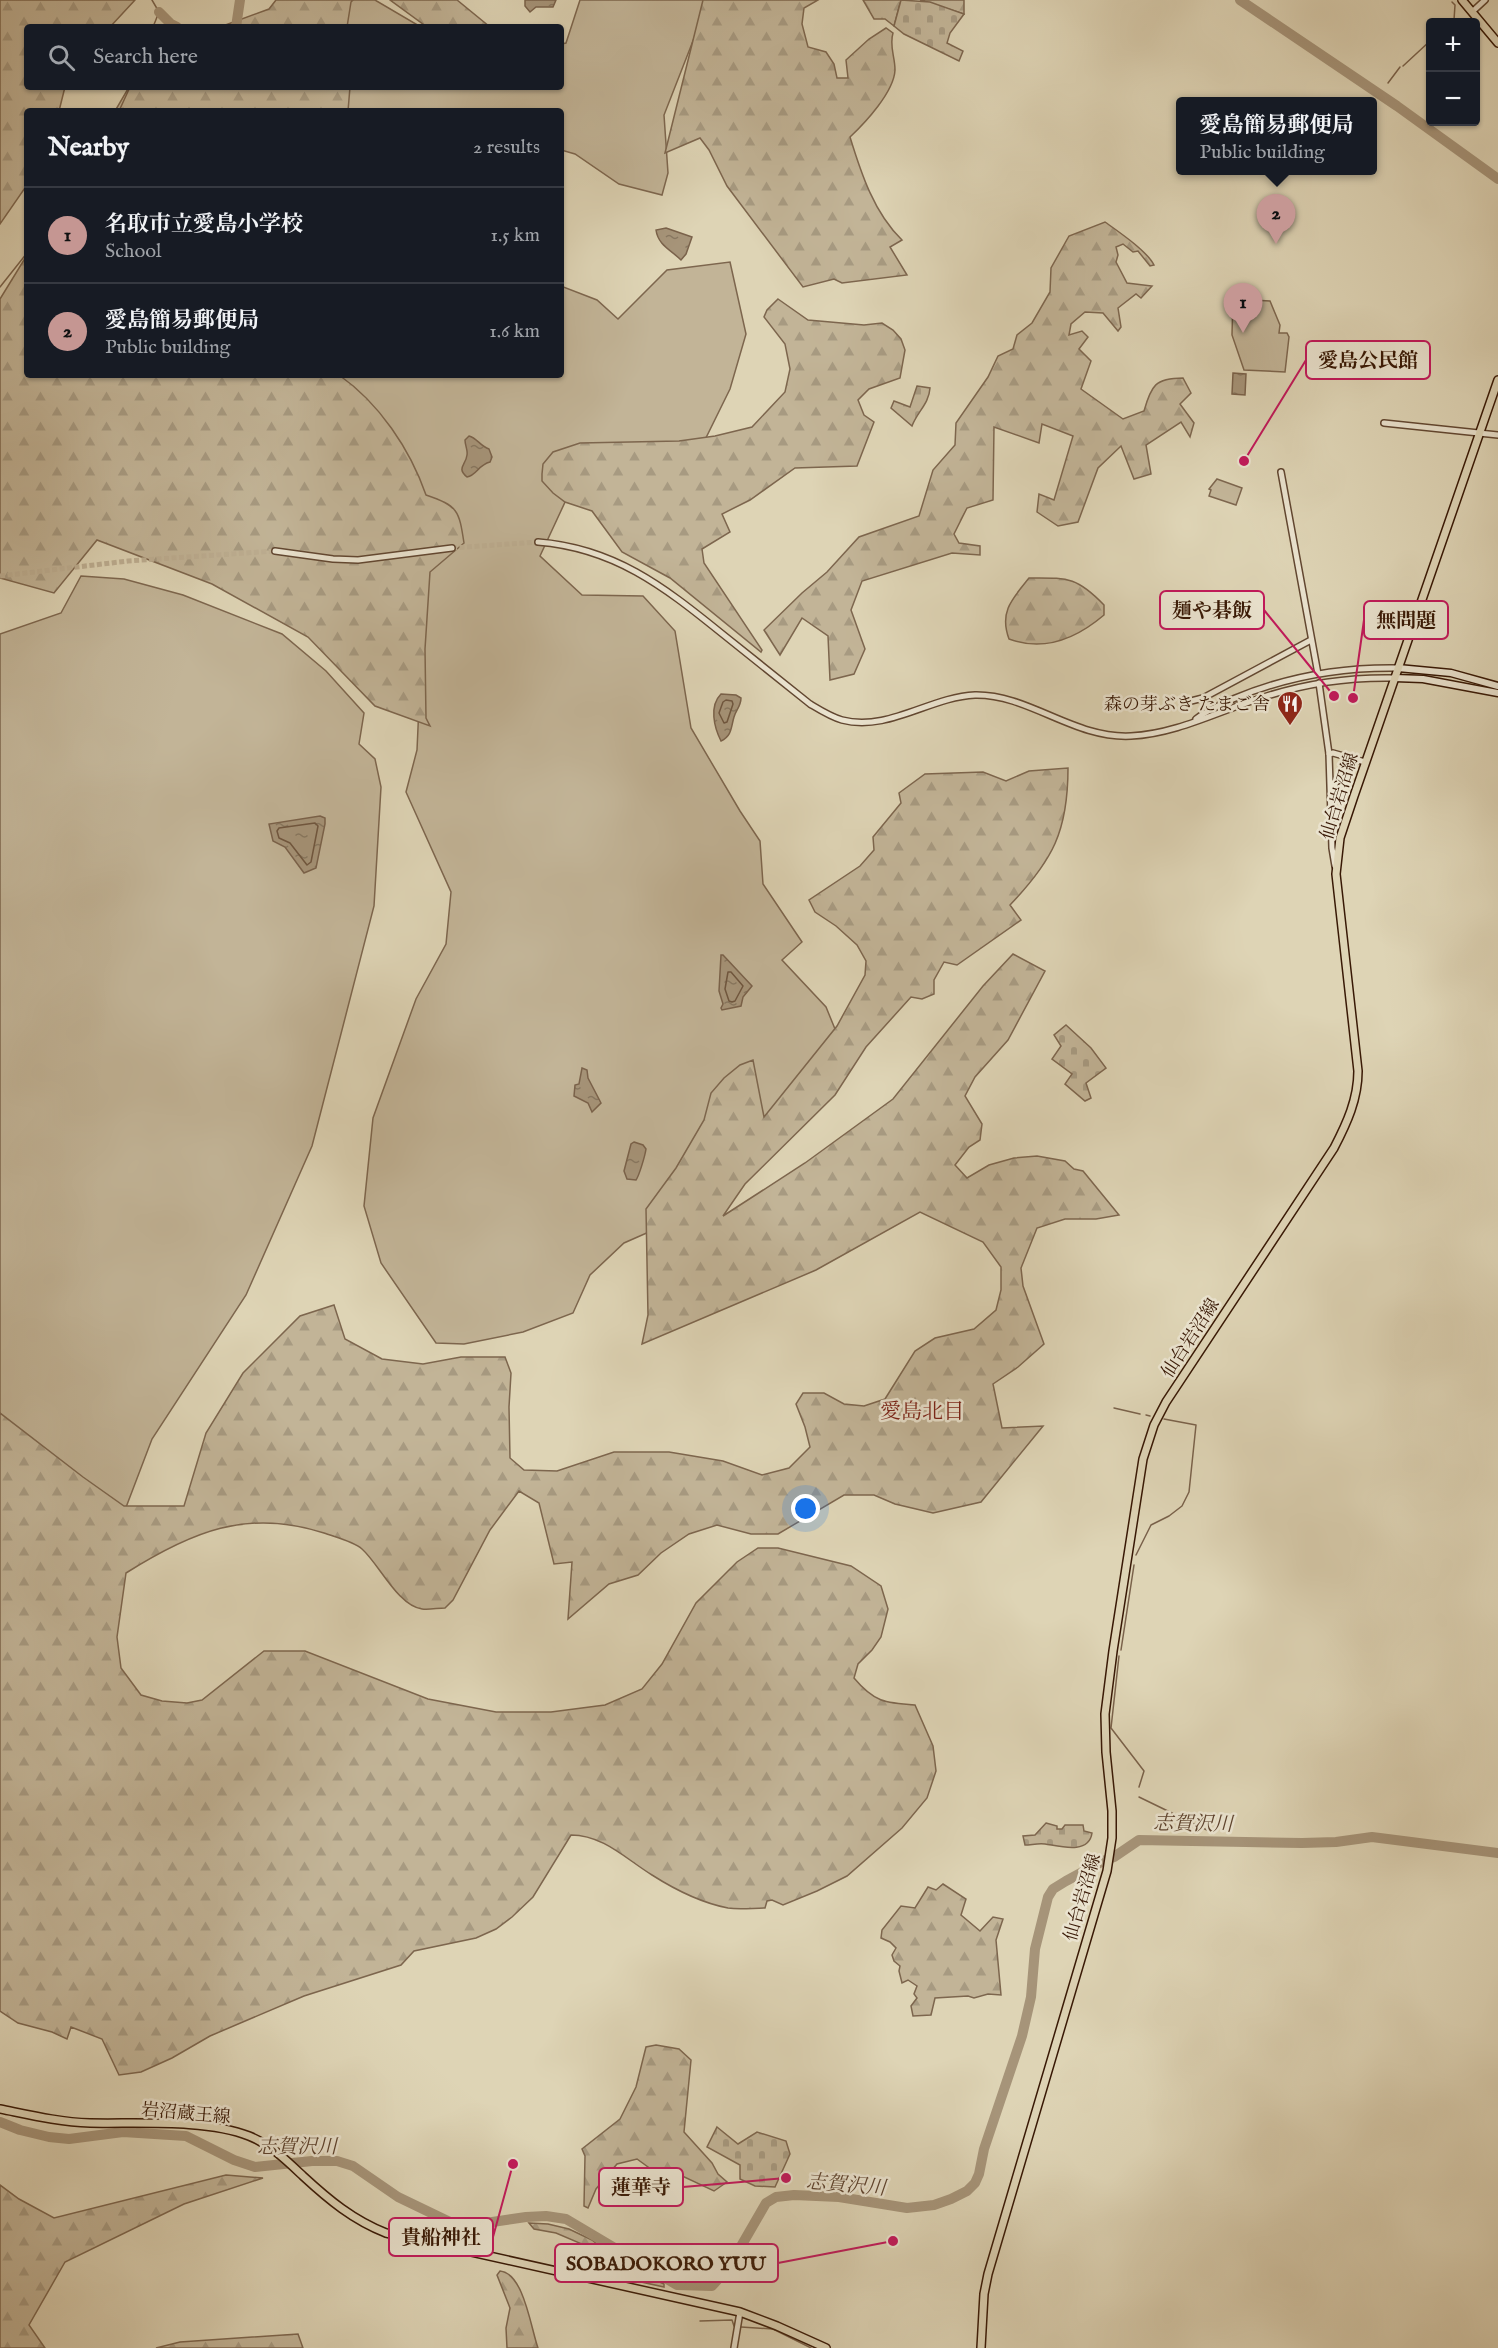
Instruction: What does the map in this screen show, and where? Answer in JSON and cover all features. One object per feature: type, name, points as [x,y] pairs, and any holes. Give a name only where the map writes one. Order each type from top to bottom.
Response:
[{"type":"main road","points":[[1462,0],[1498,43]]},
{"type":"main road","name":"仙台岩沼線","points":[[981,2348],[983,2305],[988,2274],[1108,1866],[1112,1838],[1112,1796],[1106,1752],[1105,1714],[1143,1459],[1150,1434],[1166,1402],[1334,1148],[1351,1113],[1357,1090],[1356,1048],[1336,874],[1340,838],[1498,380]]},
{"type":"main road","points":[[1398,668],[1451,673],[1498,686]]},
{"type":"main road","points":[[1395,678],[1422,679],[1498,693]]},
{"type":"main road","name":"岩沼蔵王線","points":[[0,2109],[51,2120],[222,2128],[259,2140],[276,2151],[350,2215],[392,2235],[740,2312],[826,2348]]},
{"type":"street","points":[[1472,12],[1485,0]]},
{"type":"street","points":[[1384,423],[1498,435]]},
{"type":"street","points":[[1281,472],[1318,674]]},
{"type":"street","points":[[538,542],[577,547],[618,561],[642,574],[678,598],[810,704],[843,720],[853,722],[877,722],[955,698],[980,695],[1004,699],[1092,733],[1149,735],[1262,697],[1319,682],[1354,678],[1395,678]]},
{"type":"street","points":[[275,551],[333,560],[358,560],[452,548]]},
{"type":"street","points":[[1187,702],[1203,698],[1311,640]]},
{"type":"street","points":[[1193,721],[1203,713],[1247,693],[1282,682],[1356,669],[1398,668]]},
{"type":"street","points":[[1319,682],[1329,754],[1332,848],[1336,874]]},
{"type":"street","points":[[1329,754],[1334,753],[1365,762]]},
{"type":"street","points":[[734,2348],[740,2312]]},
{"type":"green space","points":[[0,0],[135,0],[113,24],[24,24],[24,90],[64,90],[60,108],[24,108],[24,189],[0,224]]},
{"type":"green space","points":[[276,0],[353,0],[347,24],[228,24],[269,9]]},
{"type":"green space","points":[[342,0],[375,0],[416,24],[335,24]]},
{"type":"green space","points":[[390,0],[457,0],[486,24],[423,24]]},
{"type":"green space","points":[[580,0],[709,0],[664,115],[668,173],[662,195],[619,184],[575,154],[564,151],[564,108],[338,108],[340,90],[564,90],[564,43]]},
{"type":"green space","points":[[703,0],[818,0],[804,8],[802,24],[808,47],[826,52],[834,64],[837,78],[848,78],[846,60],[869,39],[886,28],[893,33],[895,70],[890,88],[871,115],[850,137],[876,205],[902,240],[890,247],[907,275],[842,283],[834,279],[803,287],[727,186],[709,150],[700,138],[665,153]]},
{"type":"green space","points":[[863,0],[901,0],[894,26],[885,19],[874,19]]},
{"type":"green space","points":[[901,0],[930,2],[964,14],[950,33],[947,43],[963,51],[959,61],[904,34],[894,26]]},
{"type":"green space","points":[[920,0],[964,0],[964,14]]},
{"type":"green space","points":[[127,90],[350,90],[348,108],[117,108]]},
{"type":"green space","points":[[1105,222],[1139,248],[1154,265],[1150,266],[1138,251],[1133,252],[1123,244],[1116,247],[1118,255],[1116,262],[1127,283],[1152,286],[1141,298],[1136,294],[1118,308],[1121,327],[1118,331],[1103,313],[1085,312],[1071,324],[1069,335],[1082,331],[1088,337],[1079,349],[1091,361],[1081,389],[1123,419],[1144,411],[1149,395],[1160,382],[1183,378],[1191,393],[1180,404],[1194,423],[1190,437],[1181,422],[1146,445],[1151,474],[1134,479],[1121,446],[1098,468],[1078,522],[1058,526],[1037,512],[1039,494],[1054,500],[1073,436],[1042,424],[1039,443],[994,427],[993,500],[967,508],[954,534],[959,543],[980,546],[980,555],[952,553],[862,581],[851,610],[865,649],[854,674],[830,680],[828,636],[802,618],[780,655],[764,630],[827,572],[859,537],[919,516],[933,470],[955,445],[956,423],[988,377],[998,356],[1013,349],[1017,335],[1032,323],[1050,292],[1051,268],[1069,236]]},
{"type":"green space","points":[[24,260],[24,378],[343,378],[354,386],[392,428],[411,461],[426,495],[451,506],[458,516],[462,532],[464,543],[430,572],[425,649],[426,718],[430,726],[375,706],[308,637],[212,584],[97,540],[54,593],[0,578],[0,299]]},
{"type":"green space","points":[[730,262],[746,334],[730,389],[695,460],[579,472],[540,556],[582,595],[643,596],[675,631],[691,728],[760,841],[763,884],[802,942],[782,960],[826,1007],[842,1046],[690,1214],[624,1243],[590,1275],[573,1313],[523,1332],[464,1344],[436,1343],[381,1263],[364,1206],[373,1118],[416,999],[446,944],[451,892],[406,792],[417,750],[425,572],[322,378],[564,378],[564,287],[597,300],[618,319],[667,270]]},
{"type":"green space","points":[[778,299],[808,320],[864,325],[882,323],[901,339],[905,350],[900,378],[869,389],[858,400],[864,415],[874,422],[857,466],[795,468],[750,500],[722,514],[730,532],[702,549],[704,563],[762,650],[761,652],[670,578],[622,552],[592,511],[565,502],[542,481],[542,474],[543,464],[553,452],[580,443],[679,441],[715,436],[752,427],[785,392],[790,369],[785,344],[764,317],[767,310]]},
{"type":"green space","points":[[1233,299],[1270,301],[1280,325],[1279,333],[1287,333],[1289,337],[1285,372],[1244,370],[1232,335]]},
{"type":"green space","points":[[917,386],[930,388],[927,399],[912,426],[891,408],[894,401],[910,407]]},
{"type":"green space","points":[[1217,479],[1242,488],[1236,505],[1209,496],[1211,490],[1209,489]]},
{"type":"green space","points":[[81,576],[124,579],[183,595],[282,634],[326,671],[364,713],[359,744],[375,759],[381,787],[374,906],[312,1146],[246,1295],[152,1439],[117,1531],[0,1511],[0,634],[61,613]]},
{"type":"green space","points":[[1029,578],[1062,579],[1078,584],[1104,605],[1104,615],[1083,630],[1060,640],[1035,644],[1009,639],[1006,629],[1006,613],[1013,599]]},
{"type":"green space","points":[[1068,768],[1065,810],[1055,843],[1037,873],[1010,905],[1021,920],[957,965],[944,962],[934,980],[934,994],[922,999],[911,997],[866,1047],[835,1095],[745,1184],[723,1216],[805,1163],[893,1099],[983,986],[1013,954],[1045,971],[1008,1040],[975,1077],[965,1096],[982,1124],[980,1140],[969,1147],[955,1165],[967,1178],[989,1165],[1014,1158],[1037,1156],[1065,1161],[1074,1169],[1083,1171],[1119,1215],[1096,1219],[1065,1219],[1037,1228],[1021,1268],[1023,1286],[1044,1344],[1018,1367],[993,1384],[1002,1428],[1043,1426],[981,1502],[933,1513],[895,1504],[874,1495],[844,1495],[778,1534],[751,1534],[717,1525],[689,1534],[661,1553],[638,1575],[609,1584],[568,1619],[572,1562],[554,1564],[539,1503],[519,1491],[490,1530],[453,1600],[445,1608],[422,1609],[413,1606],[397,1593],[362,1549],[354,1544],[296,1526],[270,1523],[220,1528],[174,1546],[126,1573],[117,1637],[121,1668],[141,1695],[162,1701],[187,1703],[202,1700],[264,1651],[305,1651],[428,1699],[496,1712],[551,1712],[605,1705],[642,1689],[662,1664],[696,1603],[737,1562],[758,1548],[778,1548],[851,1566],[881,1586],[888,1609],[881,1637],[858,1664],[854,1678],[874,1697],[888,1702],[915,1705],[933,1746],[936,1771],[927,1798],[902,1828],[847,1876],[783,1905],[772,1900],[767,1901],[765,1908],[742,1909],[718,1906],[688,1895],[642,1869],[604,1843],[583,1836],[571,1835],[533,1897],[496,1929],[476,1938],[414,1951],[401,1965],[304,1996],[210,2036],[172,2058],[141,2072],[119,2075],[102,2039],[71,2027],[67,2039],[52,2032],[18,2023],[0,2011],[0,1413],[124,1506],[184,1506],[206,1433],[243,1373],[300,1316],[334,1305],[345,1339],[382,1359],[423,1364],[461,1357],[505,1357],[511,1373],[510,1458],[524,1470],[557,1471],[614,1452],[669,1452],[723,1461],[762,1475],[789,1468],[810,1447],[796,1404],[803,1393],[824,1393],[844,1404],[864,1406],[885,1399],[915,1351],[935,1338],[974,1329],[996,1310],[1001,1290],[1001,1267],[983,1242],[920,1212],[816,1270],[642,1344],[648,1315],[646,1209],[676,1168],[704,1120],[711,1093],[724,1078],[740,1065],[753,1060],[764,1117],[837,1026],[865,975],[866,961],[857,945],[836,926],[815,912],[809,900],[860,866],[874,850],[873,837],[901,803],[899,793],[925,774],[983,772],[1006,781],[1029,771]]},
{"type":"green space","points":[[1066,1025],[1091,1048],[1106,1068],[1086,1083],[1091,1098],[1085,1101],[1065,1084],[1072,1074],[1052,1059],[1061,1046],[1054,1035]]},
{"type":"green space","points":[[1046,1823],[1057,1826],[1057,1829],[1062,1829],[1065,1825],[1083,1825],[1084,1831],[1092,1833],[1090,1840],[1080,1847],[1073,1848],[1042,1844],[1025,1845],[1023,1836],[1035,1835]]},
{"type":"green space","points":[[943,1884],[966,1899],[961,1915],[980,1931],[993,1917],[1003,1919],[996,1940],[1001,1995],[935,1998],[931,2015],[913,2016],[911,2006],[917,1998],[914,1994],[917,1986],[908,1980],[902,1983],[900,1966],[894,1961],[892,1955],[896,1948],[881,1938],[882,1930],[901,1906],[915,1908],[928,1887],[936,1890]]},
{"type":"green space","points":[[656,2045],[679,2049],[691,2060],[684,2132],[727,2182],[714,2191],[678,2174],[655,2172],[637,2159],[617,2164],[596,2189],[588,2208],[584,2206],[585,2156],[582,2149],[620,2119],[636,2087],[646,2047]]},
{"type":"green space","points":[[717,2127],[738,2144],[757,2132],[786,2141],[790,2154],[775,2187],[755,2186],[740,2179],[740,2165],[707,2147]]},
{"type":"green space","points":[[226,2175],[263,2178],[184,2204],[65,2262],[29,2325],[45,2348],[0,2348],[0,2185],[19,2199],[54,2218]]},
{"type":"green space","points":[[529,2223],[548,2224],[569,2229],[592,2240],[623,2265],[664,2284],[664,2287],[614,2276],[589,2247],[556,2233],[534,2229]]},
{"type":"green space","points":[[500,2271],[508,2274],[521,2291],[538,2348],[507,2348],[506,2328],[510,2308],[497,2275]]},
{"type":"green space","points":[[298,2334],[303,2348],[156,2348],[180,2342]]},
{"type":"water","points":[[525,0],[556,0],[553,7],[536,7],[530,12],[525,6]]},
{"type":"water","points":[[666,228],[692,237],[686,254],[681,260],[659,240],[656,230]]},
{"type":"water","points":[[1233,373],[1246,374],[1245,395],[1232,394]]},
{"type":"water","points":[[469,436],[489,449],[492,457],[490,462],[467,477],[462,469],[467,453],[465,440]]},
{"type":"water","points":[[721,694],[736,695],[741,698],[729,734],[721,741],[716,729],[714,710]]},
{"type":"water","points":[[320,816],[325,818],[325,824],[316,868],[304,873],[285,847],[273,841],[269,824]]},
{"type":"water","points":[[721,955],[752,986],[743,997],[741,1006],[722,1010],[723,1004],[719,991]]},
{"type":"water","points":[[582,1068],[587,1070],[588,1078],[601,1103],[592,1112],[588,1103],[574,1096],[575,1085],[579,1084]]},
{"type":"water","points":[[634,1142],[643,1145],[646,1149],[636,1180],[627,1179],[624,1171],[631,1144]]},
{"type":"waterway","points":[[152,0],[159,12],[154,24]]},
{"type":"waterway","points":[[236,24],[240,0]]},
{"type":"waterway","points":[[1240,0],[1397,106],[1498,179]]},
{"type":"waterway","points":[[1452,2],[1455,5],[1454,18]]},
{"type":"waterway","points":[[159,12],[171,24]]},
{"type":"waterway","points":[[1403,66],[1426,45]]},
{"type":"waterway","points":[[1388,83],[1400,67]]},
{"type":"waterway","points":[[120,108],[129,90]]},
{"type":"waterway","points":[[0,287],[24,257]]},
{"type":"waterway","points":[[1114,1408],[1140,1414]]},
{"type":"waterway","points":[[1146,1415],[1150,1416]]},
{"type":"waterway","points":[[1136,1555],[1151,1525],[1182,1506],[1189,1492],[1196,1425],[1164,1419]]},
{"type":"waterway","points":[[1121,1650],[1134,1565]]},
{"type":"waterway","points":[[1119,1656],[1111,1728],[1144,1771],[1139,1787]]},
{"type":"waterway","points":[[1139,1797],[1209,1831]]},
{"type":"waterway","name":"志賀沢川","points":[[0,2122],[20,2130],[69,2139],[123,2132],[186,2136],[234,2160],[255,2167],[312,2161],[337,2161],[353,2166],[398,2197],[452,2223],[472,2225],[546,2216],[566,2219],[677,2285],[712,2286],[729,2267],[766,2203],[776,2197],[794,2195],[839,2197],[907,2208],[934,2205],[951,2199],[967,2191],[975,2183],[1022,2036],[1031,1997],[1035,1949],[1048,1897],[1053,1889],[1114,1857],[1139,1840],[1302,1843],[1336,1842],[1372,1837],[1498,1853]]},
{"type":"waterway","points":[[700,2321],[732,2320],[734,2326]]},
{"type":"waterway","points":[[741,2327],[773,2329],[811,2348]]},
{"type":"tunnel","points":[[452,548],[538,542]]},
{"type":"tunnel","points":[[0,576],[128,561],[275,551]]},
{"type":"place","name":"愛島簡易郵便局","points":[[1276,244]]},
{"type":"place","name":"名取市立愛島小学校","points":[[1243,333]]},
{"type":"place","name":"愛島公民館","points":[[1244,461]]},
{"type":"place","name":"麺や碁飯","points":[[1334,696]]},
{"type":"place","name":"無問題","points":[[1353,698]]},
{"type":"place","name":"森の芽ぶき たまご舎","points":[[1290,727]]},
{"type":"place","name":"貴船神社","points":[[513,2164]]},
{"type":"place","name":"蓮華寺","points":[[786,2178]]},
{"type":"place","name":"SOBADOKORO YUU","points":[[893,2241]]},
{"type":"district","name":"愛島北目","points":[[922,1411]]}]
